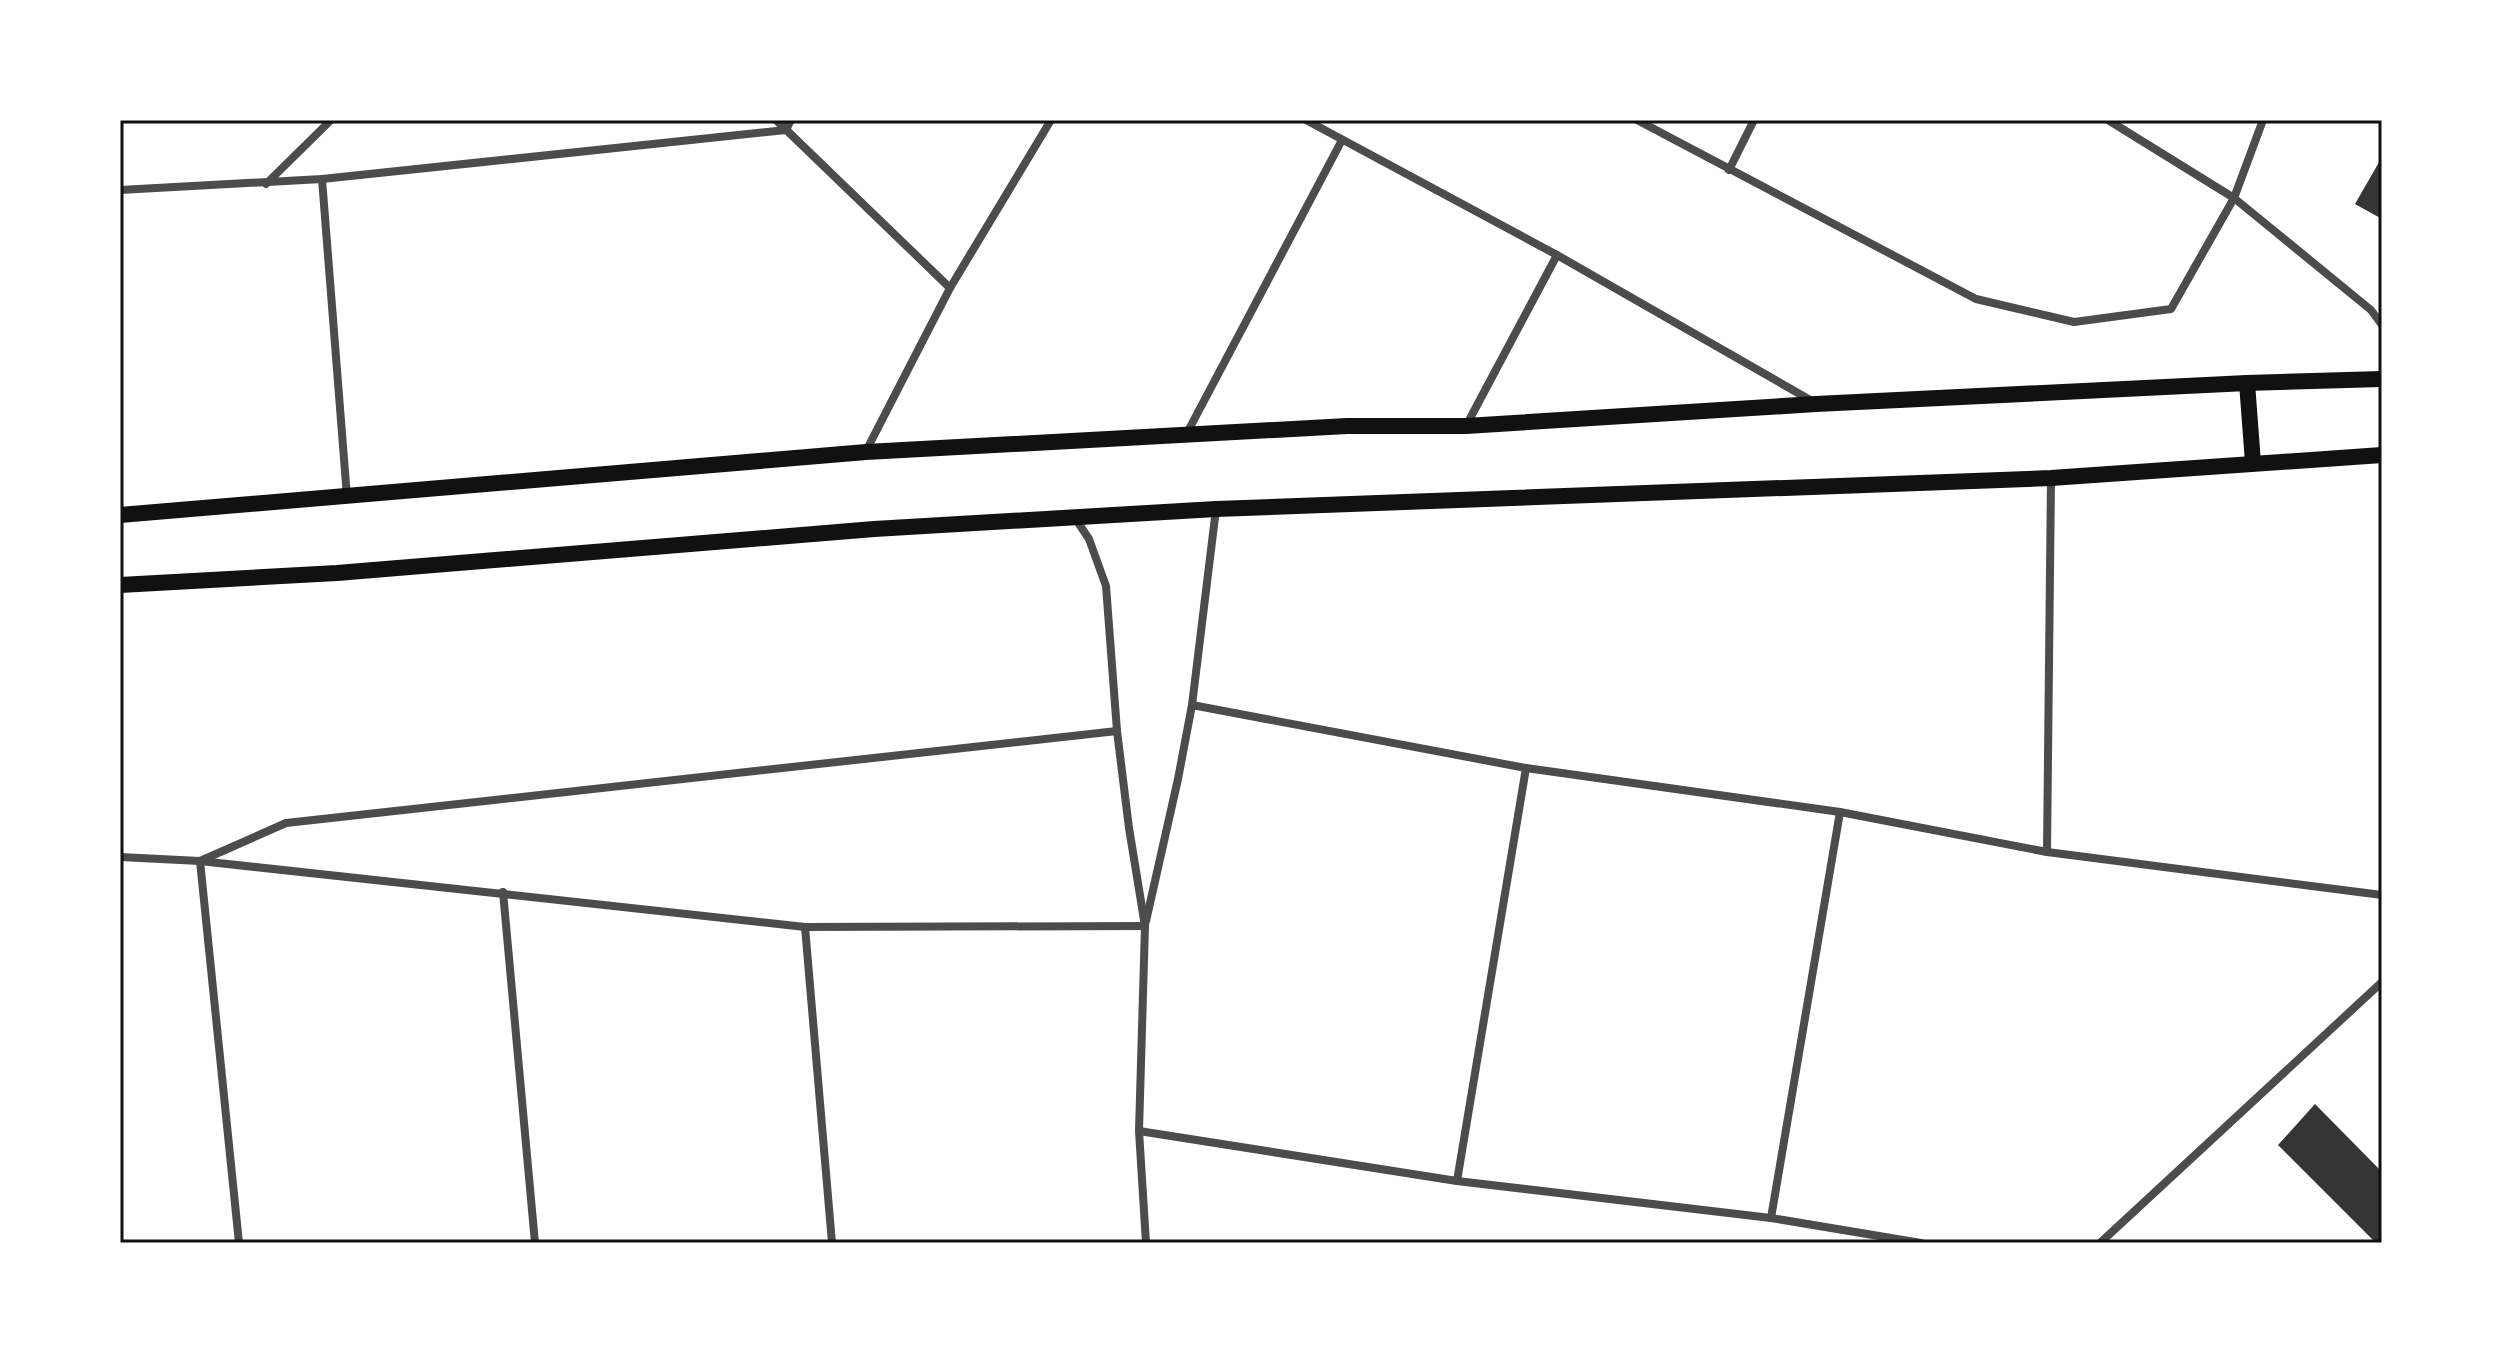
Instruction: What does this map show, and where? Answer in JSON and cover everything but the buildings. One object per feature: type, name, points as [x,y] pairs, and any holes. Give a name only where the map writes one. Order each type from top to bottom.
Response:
[{"type":"main road","points":[[120,515],[866,452],[1187,433],[1347,426],[1466,426],[1816,404],[2382,379]]},
{"type":"main road","points":[[2247,383],[2253,463]]},
{"type":"main road","points":[[120,585],[337,573],[874,529],[1075,517],[2051,478],[2382,455]]},
{"type":"street","points":[[266,184],[331,120]]},
{"type":"street","points":[[776,120],[950,288]]},
{"type":"street","points":[[786,130],[791,120]]},
{"type":"street","points":[[866,452],[950,288],[1051,120]]},
{"type":"street","points":[[1306,120],[1557,255],[1816,404]]},
{"type":"street","points":[[1637,120],[1976,299],[2074,322],[2171,309],[2234,198],[2263,120]]},
{"type":"street","points":[[1729,170],[1754,120]]},
{"type":"street","points":[[2108,120],[2234,198],[2371,310],[2382,325]]},
{"type":"street","points":[[120,190],[322,179],[786,130]]},
{"type":"street","points":[[1187,433],[1342,140]]},
{"type":"street","points":[[322,179],[347,497]]},
{"type":"street","points":[[1466,426],[1557,255]]},
{"type":"street","points":[[2047,852],[2051,478]]},
{"type":"street","points":[[1145,926],[1192,705],[1216,509]]},
{"type":"street","points":[[1075,517],[1089,539],[1106,586],[1117,731],[1145,926],[1139,1131],[1146,1243]]},
{"type":"street","points":[[1192,705],[1526,768],[1840,812],[2047,852],[2382,895]]},
{"type":"street","points":[[200,861],[286,823],[1117,731]]},
{"type":"street","points":[[1457,1181],[1526,768]]},
{"type":"street","points":[[1771,1218],[1840,812]]},
{"type":"street","points":[[120,857],[200,861],[805,927],[1145,926]]},
{"type":"street","points":[[200,861],[239,1243]]},
{"type":"street","points":[[503,892],[535,1243]]},
{"type":"street","points":[[805,927],[832,1243]]},
{"type":"street","points":[[2100,1243],[2382,982]]},
{"type":"street","points":[[1139,1131],[1457,1181],[1771,1218],[1921,1243]]}]
